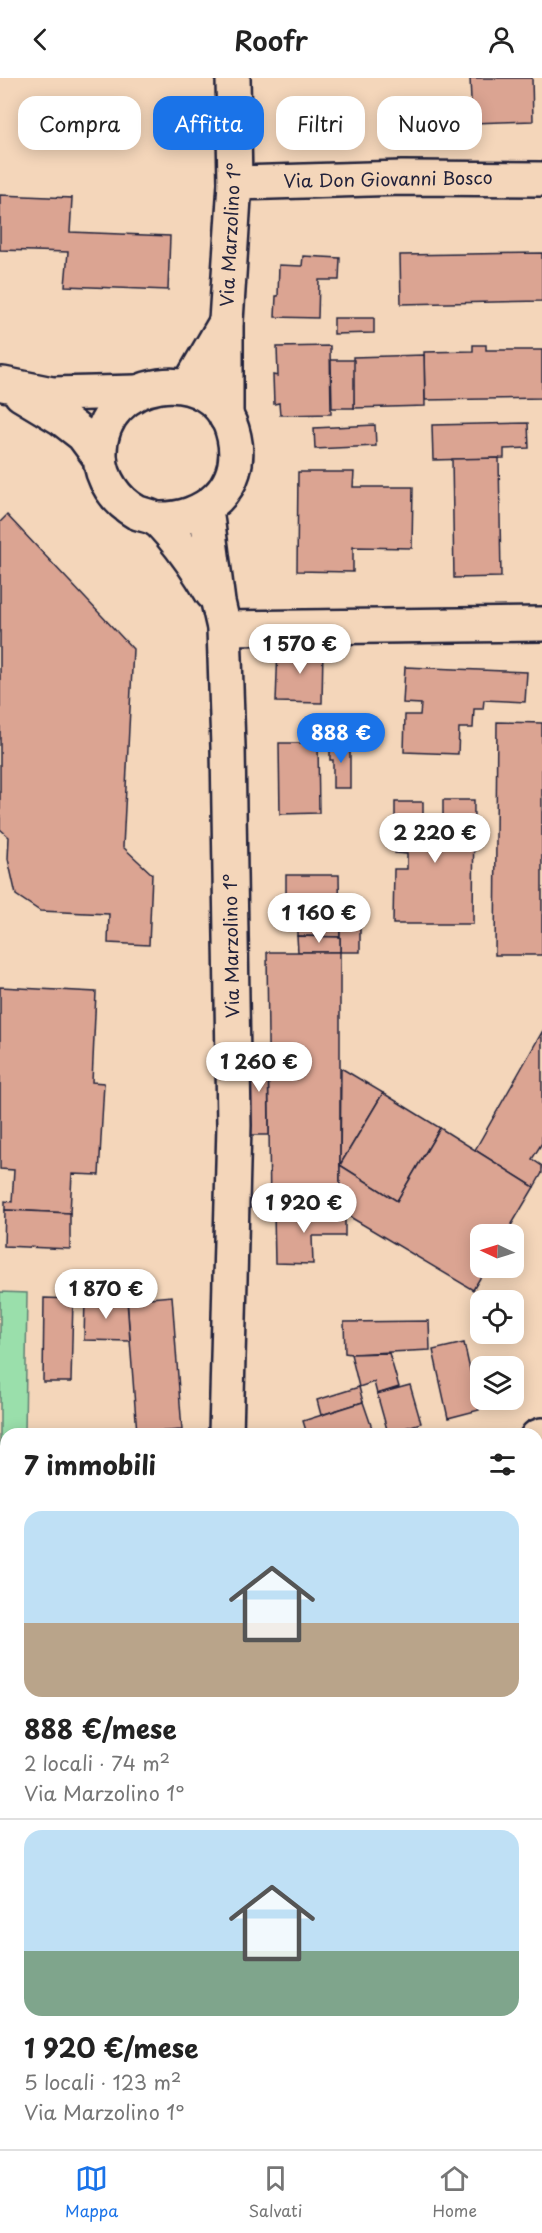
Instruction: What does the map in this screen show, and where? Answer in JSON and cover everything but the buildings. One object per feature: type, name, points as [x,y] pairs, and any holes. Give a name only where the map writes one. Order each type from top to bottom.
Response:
[{"type":"main road","name":"Via Marzolino 1°","points":[[226,417],[226,321],[235,183],[233,78]]},
{"type":"main road","name":"Via Don Giovanni Bosco","points":[[235,183],[402,178],[542,179]]},
{"type":"main road","name":"Via Marzolino 1°","points":[[188,387],[226,321]]},
{"type":"main road","points":[[2,383],[52,394],[137,392]]},
{"type":"main road","points":[[2,383],[61,418],[82,435],[100,458]]},
{"type":"main road","points":[[171,384],[188,387],[203,394],[216,404],[226,417],[234,436],[236,456],[234,466],[221,495],[206,509],[174,520],[157,519],[136,512],[118,498],[106,480],[100,458],[102,438],[109,420],[121,404],[137,392],[153,386],[171,384]]},
{"type":"main road","name":"Via Marzolino 1°","points":[[206,509],[221,615],[228,747],[234,1125],[226,1428]]},
{"type":"main road","points":[[157,519],[188,554],[221,615],[542,624]]},
{"type":"green space","points":[[0,1292],[27,1293],[25,1428],[0,1428]]}]
